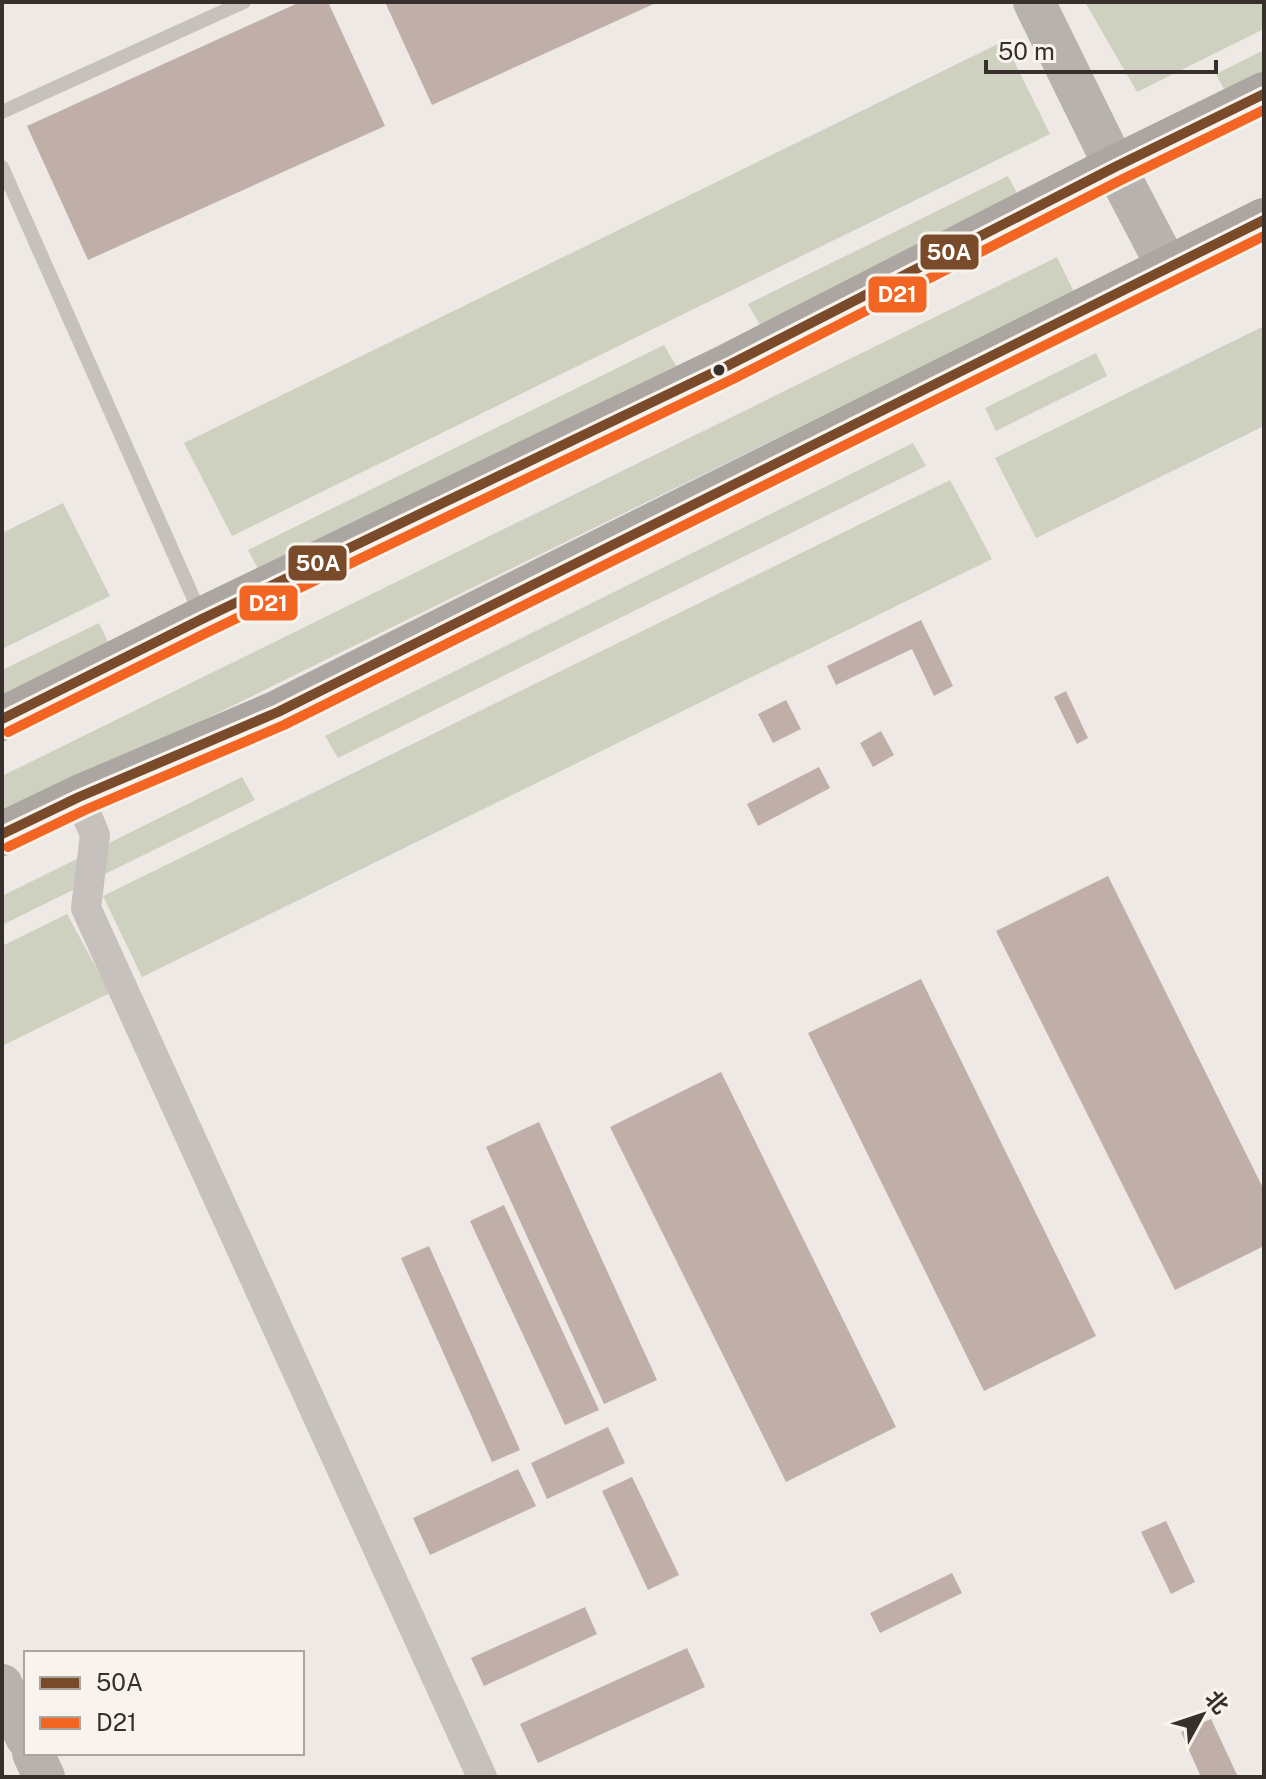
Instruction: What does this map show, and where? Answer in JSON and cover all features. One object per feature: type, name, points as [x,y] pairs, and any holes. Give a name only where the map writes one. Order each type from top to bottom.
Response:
[{"type":"main road","points":[[2,719],[727,366],[1264,94]]},
{"type":"main road","points":[[2,834],[79,797],[278,712],[1264,220]]},
{"type":"street","points":[[1034,2],[1168,268]]},
{"type":"street","points":[[79,797],[95,835],[86,908],[482,1777]]},
{"type":"street","points":[[2,1685],[24,1733]]},
{"type":"street","points":[[34,1755],[44,1777]]},
{"type":"lane","points":[[2,112],[244,2]]},
{"type":"lane","points":[[2,167],[202,619]]},
{"type":"green space","points":[[1085,2],[1264,2],[1264,29],[1137,92]]},
{"type":"green space","points":[[1004,41],[1050,134],[232,536],[184,443]]},
{"type":"green space","points":[[1264,50],[1264,77],[1227,95],[1216,74]]},
{"type":"green space","points":[[1008,176],[1019,197],[760,325],[748,304]]},
{"type":"green space","points":[[1057,257],[1074,292],[2,819],[2,776]]},
{"type":"green space","points":[[1264,326],[1264,426],[1036,538],[995,458]]},
{"type":"green space","points":[[664,345],[676,366],[259,571],[248,550]]},
{"type":"green space","points":[[1096,353],[1107,376],[996,431],[985,408]]},
{"type":"green space","points":[[913,443],[926,466],[338,758],[325,736]]},
{"type":"green space","points":[[950,480],[992,559],[142,977],[103,896]]},
{"type":"green space","points":[[63,503],[110,596],[2,649],[2,533]]},
{"type":"green space","points":[[99,623],[109,644],[2,697],[2,670]]},
{"type":"green space","points":[[242,777],[255,800],[2,925],[2,896]]},
{"type":"green space","points":[[67,914],[110,993],[2,1046],[2,946]]},
{"type":"building","points":[[300,2],[328,2],[385,126],[88,260],[27,126]]},
{"type":"building","points":[[385,2],[658,2],[432,105]]},
{"type":"building","points":[[921,620],[953,686],[934,696],[912,649],[836,685],[827,666]]},
{"type":"building","points":[[1066,691],[1088,738],[1077,744],[1054,697]]},
{"type":"building","points":[[786,700],[801,729],[773,743],[758,714]]},
{"type":"building","points":[[881,731],[894,755],[873,767],[860,743]]},
{"type":"building","points":[[819,767],[830,788],[758,826],[747,804]]},
{"type":"building","points":[[1108,876],[1264,1190],[1264,1246],[1175,1290],[996,931]]},
{"type":"building","points":[[921,979],[1096,1336],[984,1391],[808,1033]]},
{"type":"building","points":[[721,1072],[896,1427],[786,1482],[610,1127]]},
{"type":"building","points":[[539,1122],[657,1380],[604,1404],[486,1147]]},
{"type":"building","points":[[504,1205],[599,1410],[565,1425],[470,1221]]},
{"type":"building","points":[[429,1246],[520,1450],[492,1462],[401,1258]]},
{"type":"building","points":[[608,1427],[625,1463],[547,1499],[531,1463]]},
{"type":"building","points":[[518,1469],[536,1506],[430,1555],[413,1518]]},
{"type":"building","points":[[632,1477],[679,1575],[648,1590],[602,1491]]},
{"type":"building","points":[[1166,1521],[1195,1582],[1171,1594],[1141,1532]]},
{"type":"building","points":[[952,1573],[962,1593],[880,1633],[870,1613]]},
{"type":"building","points":[[585,1607],[597,1634],[484,1686],[471,1658]]},
{"type":"building","points":[[687,1648],[705,1687],[538,1763],[520,1724]]},
{"type":"building","points":[[1211,1719],[1238,1777],[1201,1777],[1181,1732]]},
{"type":"transit line","name":"50A","points":[[2,719],[727,366],[1264,94]]},
{"type":"transit line","name":"D21","points":[[8,732],[733,379],[1264,110]]},
{"type":"transit line","name":"50A","points":[[2,834],[79,797],[278,712],[1264,220]]},
{"type":"transit line","name":"D21","points":[[8,847],[85,810],[284,725],[1264,236]]}]
